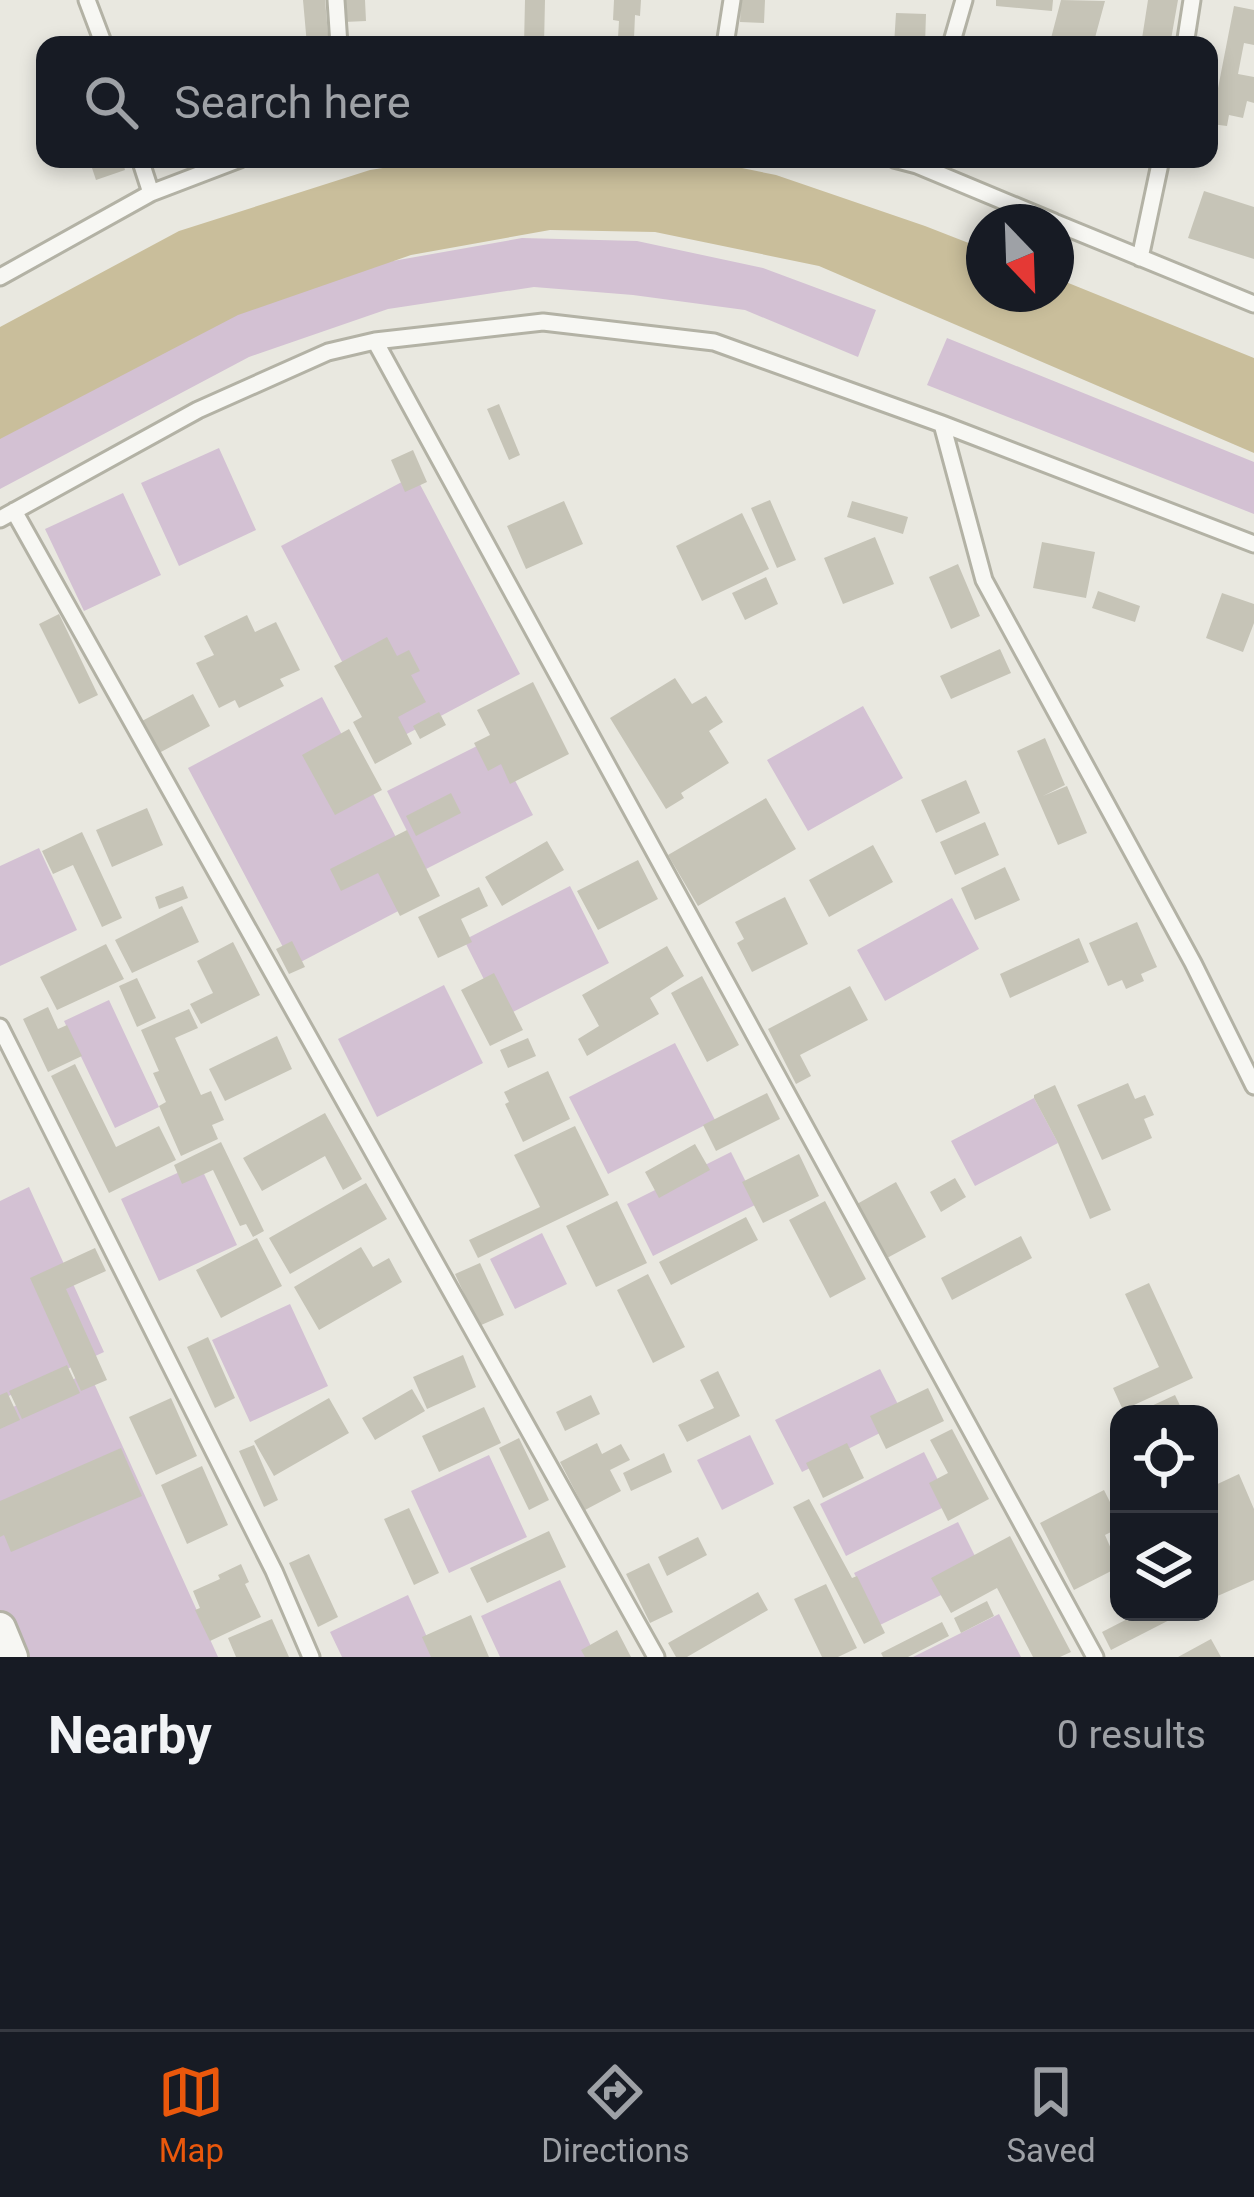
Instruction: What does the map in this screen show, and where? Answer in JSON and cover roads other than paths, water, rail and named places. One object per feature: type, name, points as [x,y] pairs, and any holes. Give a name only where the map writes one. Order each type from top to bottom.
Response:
[{"type":"street","points":[[0,1628],[12,1657]]},
{"type":"lane","points":[[87,0],[101,36]]},
{"type":"lane","points":[[336,0],[338,36]]},
{"type":"lane","points":[[726,36],[732,0]]},
{"type":"lane","points":[[954,36],[964,0]]},
{"type":"lane","points":[[1186,36],[1192,0]]},
{"type":"lane","points":[[143,168],[151,194]]},
{"type":"lane","points":[[0,277],[151,194],[217,168]]},
{"type":"lane","points":[[932,168],[1014,204]]},
{"type":"lane","points":[[1141,258],[1159,168]]},
{"type":"lane","points":[[1074,230],[1254,304]]},
{"type":"lane","points":[[656,1657],[7,515],[198,410],[328,352],[375,341],[543,322],[714,342],[1254,544]]},
{"type":"lane","points":[[375,341],[1095,1657]]},
{"type":"lane","points":[[942,424],[984,580],[1254,1086]]},
{"type":"lane","points":[[0,1027],[274,1571],[311,1657]]}]
